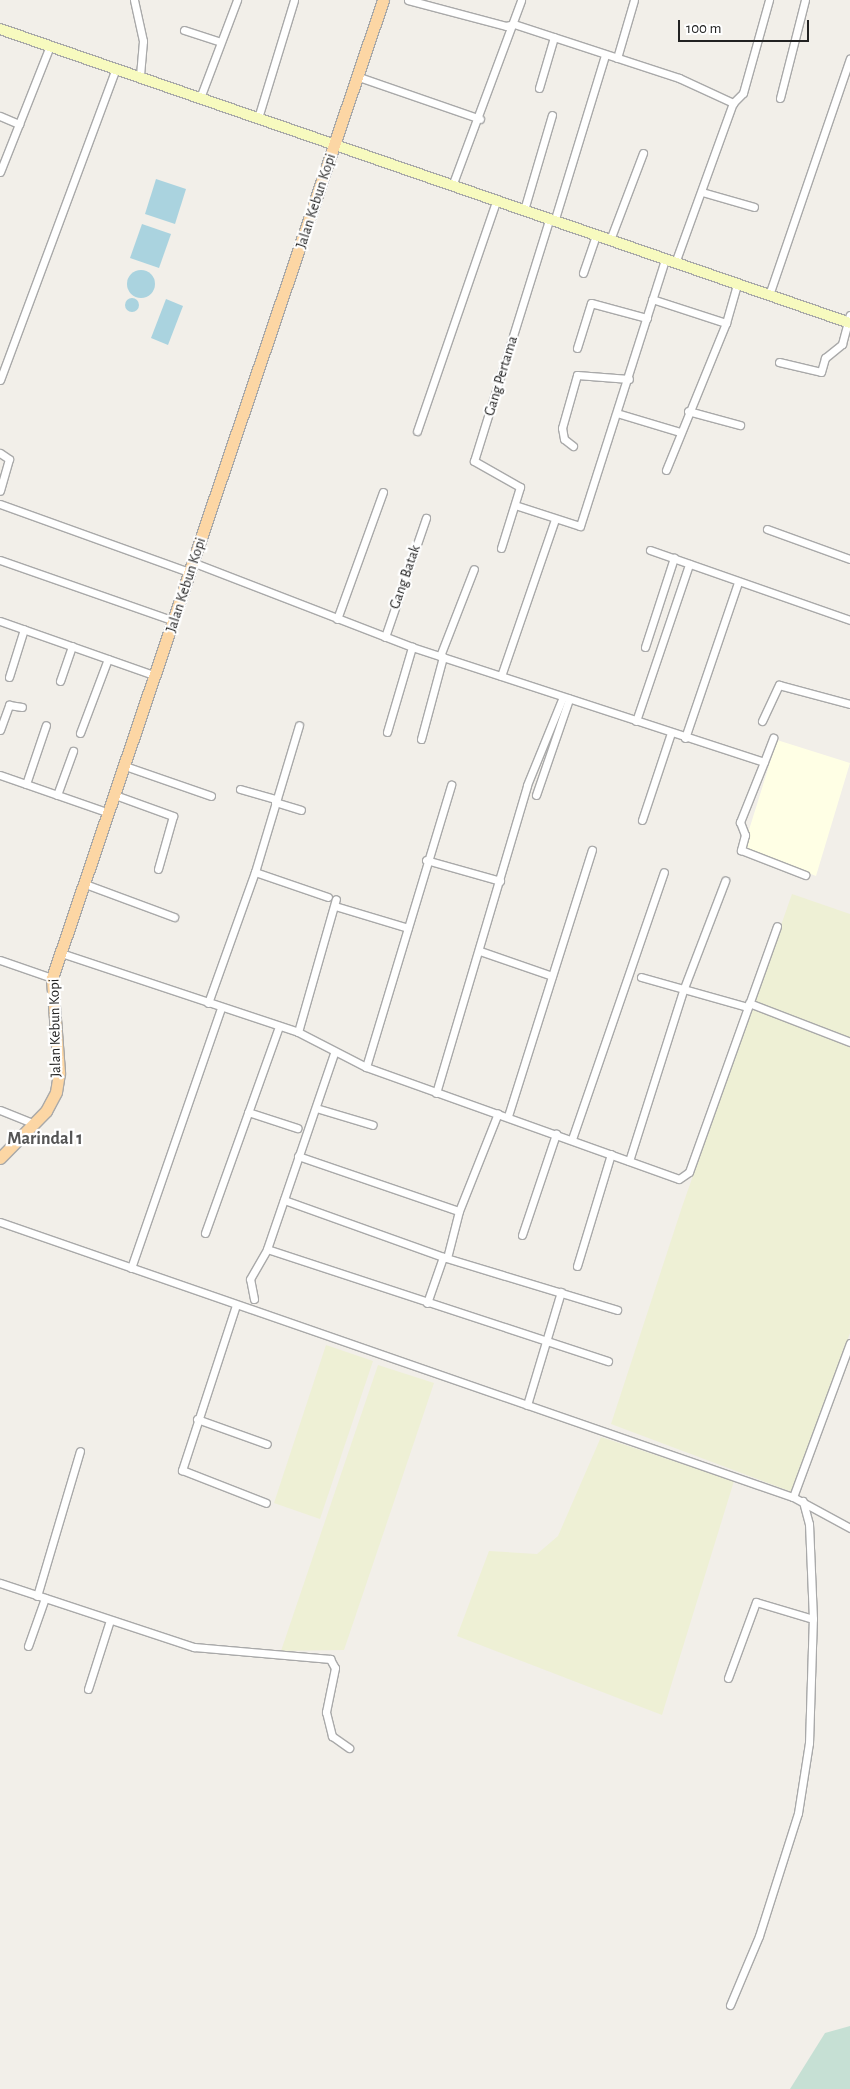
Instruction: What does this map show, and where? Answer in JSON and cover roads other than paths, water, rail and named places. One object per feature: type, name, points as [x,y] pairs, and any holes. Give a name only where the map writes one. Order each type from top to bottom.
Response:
[{"type":"main road","name":"Jalan Kebun Kopi","points":[[0,1158],[34,1124],[56,1092],[59,1072],[52,978],[156,676],[190,567],[383,0]]},
{"type":"street","points":[[134,0],[143,41],[140,78]]},
{"type":"street","points":[[200,98],[237,0]]},
{"type":"street","points":[[258,118],[294,0]]},
{"type":"street","points":[[408,0],[506,26],[514,24],[617,58],[733,103]]},
{"type":"street","points":[[452,186],[480,119],[521,0]]},
{"type":"street","points":[[617,58],[634,0]]},
{"type":"street","points":[[501,548],[518,506],[580,526],[620,414],[652,299],[702,192],[733,103],[744,93],[769,0]]},
{"type":"street","points":[[780,98],[806,0]]},
{"type":"street","points":[[0,29],[49,48],[200,98],[737,285],[849,320],[842,344],[825,358],[821,372],[779,362]]},
{"type":"street","points":[[184,30],[220,42]]},
{"type":"street","points":[[539,88],[554,37]]},
{"type":"street","points":[[0,172],[49,48]]},
{"type":"street","points":[[552,221],[605,55]]},
{"type":"street","points":[[768,295],[850,58]]},
{"type":"street","points":[[0,380],[115,70]]},
{"type":"street","points":[[358,77],[480,119]]},
{"type":"street","points":[[524,210],[552,115]]},
{"type":"street","points":[[0,116],[19,124]]},
{"type":"street","points":[[610,240],[643,153]]},
{"type":"street","points":[[702,192],[754,207]]},
{"type":"street","points":[[417,431],[496,201]]},
{"type":"street","name":"Gang Pertama","points":[[518,506],[520,487],[474,461],[552,221]]},
{"type":"street","points":[[583,273],[596,236]]},
{"type":"street","points":[[666,470],[688,411],[726,323],[737,285]]},
{"type":"street","points":[[652,299],[726,323]]},
{"type":"street","points":[[577,348],[591,303],[647,318]]},
{"type":"street","points":[[573,446],[564,439],[562,428],[577,375],[629,379]]},
{"type":"street","points":[[688,411],[740,424]]},
{"type":"street","points":[[620,414],[680,432]]},
{"type":"street","points":[[0,453],[9,459],[0,491]]},
{"type":"street","points":[[337,619],[383,492]]},
{"type":"street","points":[[0,504],[190,567],[412,647],[670,733],[764,762]]},
{"type":"street","name":"Gang Batak","points":[[385,637],[426,518]]},
{"type":"street","points":[[501,676],[555,519]]},
{"type":"street","points":[[767,529],[850,559]]},
{"type":"street","points":[[650,550],[850,620]]},
{"type":"street","points":[[645,647],[674,558]]},
{"type":"street","points":[[0,560],[174,621]]},
{"type":"street","points":[[636,721],[689,564]]},
{"type":"street","points":[[421,740],[442,657],[474,569]]},
{"type":"street","points":[[686,738],[738,582]]},
{"type":"street","points":[[0,620],[156,676]]},
{"type":"street","points":[[9,677],[24,629]]},
{"type":"street","points":[[60,681],[72,646]]},
{"type":"street","points":[[387,732],[412,647]]},
{"type":"street","points":[[80,733],[108,659]]},
{"type":"street","points":[[762,721],[779,685],[850,704]]},
{"type":"street","points":[[536,795],[566,698]]},
{"type":"street","points":[[436,1093],[480,951],[527,785],[566,698]]},
{"type":"street","points":[[0,730],[9,705],[22,707]]},
{"type":"street","points":[[26,784],[46,725]]},
{"type":"street","points":[[208,1003],[255,872],[299,725]]},
{"type":"street","points":[[642,820],[670,733]]},
{"type":"street","points":[[773,738],[740,822],[745,835],[741,850],[805,875]]},
{"type":"street","points":[[57,795],[73,751]]},
{"type":"street","points":[[125,766],[211,796]]},
{"type":"street","points":[[0,775],[109,813]]},
{"type":"street","points":[[366,1067],[408,928],[426,860],[451,785]]},
{"type":"street","points":[[240,789],[302,810]]},
{"type":"street","points":[[115,795],[173,816],[158,869]]},
{"type":"street","points":[[508,1116],[592,850]]},
{"type":"street","points":[[426,860],[500,880]]},
{"type":"street","points":[[255,872],[328,897]]},
{"type":"street","points":[[572,1139],[664,872]]},
{"type":"street","points":[[629,1161],[684,988],[725,880]]},
{"type":"street","points":[[85,884],[174,917]]},
{"type":"street","points":[[298,1032],[336,902],[408,928]]},
{"type":"street","points":[[61,953],[221,1008],[298,1032],[334,1053],[366,1067],[436,1093],[508,1116],[679,1179],[689,1172],[777,926]]},
{"type":"street","points":[[480,951],[552,976]]},
{"type":"street","points":[[0,960],[52,978]]},
{"type":"street","points":[[640,977],[749,1005],[850,1042]]},
{"type":"street","points":[[131,1268],[221,1008]]},
{"type":"street","points":[[205,1233],[279,1026]]},
{"type":"street","points":[[254,1299],[250,1279],[267,1249],[334,1053]]},
{"type":"street","points":[[316,1108],[373,1125]]},
{"type":"street","points":[[0,1110],[34,1124]]},
{"type":"street","points":[[248,1112],[296,1128]]},
{"type":"street","points":[[427,1303],[445,1257],[459,1212],[498,1113]]},
{"type":"street","points":[[522,1235],[556,1134]]},
{"type":"street","points":[[577,1266],[611,1154]]},
{"type":"street","points":[[298,1156],[459,1212]]},
{"type":"street","points":[[284,1200],[445,1257],[617,1310]]},
{"type":"street","points":[[0,1222],[793,1497],[850,1528]]},
{"type":"street","points":[[267,1249],[608,1361]]},
{"type":"street","points":[[527,1405],[561,1292]]},
{"type":"street","points":[[236,1305],[197,1419],[182,1472],[266,1503]]},
{"type":"street","points":[[793,1497],[850,1343]]},
{"type":"street","points":[[197,1419],[267,1444]]},
{"type":"street","points":[[28,1646],[80,1451]]},
{"type":"street","points":[[730,2005],[759,1936],[798,1813],[809,1743],[813,1619],[809,1524],[803,1502]]},
{"type":"street","points":[[0,1583],[194,1647],[330,1659],[335,1668],[326,1712],[332,1720],[332,1736],[349,1748]]},
{"type":"street","points":[[728,1678],[759,1600],[813,1619]]},
{"type":"street","points":[[88,1689],[110,1620]]},
{"type":"water","points":[[156,179],[186,189],[175,224],[145,214]]},
{"type":"water","points":[[142,224],[171,234],[159,268],[130,258]]},
{"type":"water","points":[[141,270],[151,274],[155,284],[151,294],[141,298],[131,294],[127,284],[131,274]]},
{"type":"water","points":[[129,298],[135,298],[139,305],[135,312],[129,312],[125,308],[125,302]]},
{"type":"water","points":[[166,299],[183,306],[168,345],[151,338]]},
{"type":"district","name":"Marindal 1","points":[[45,1139]]}]
